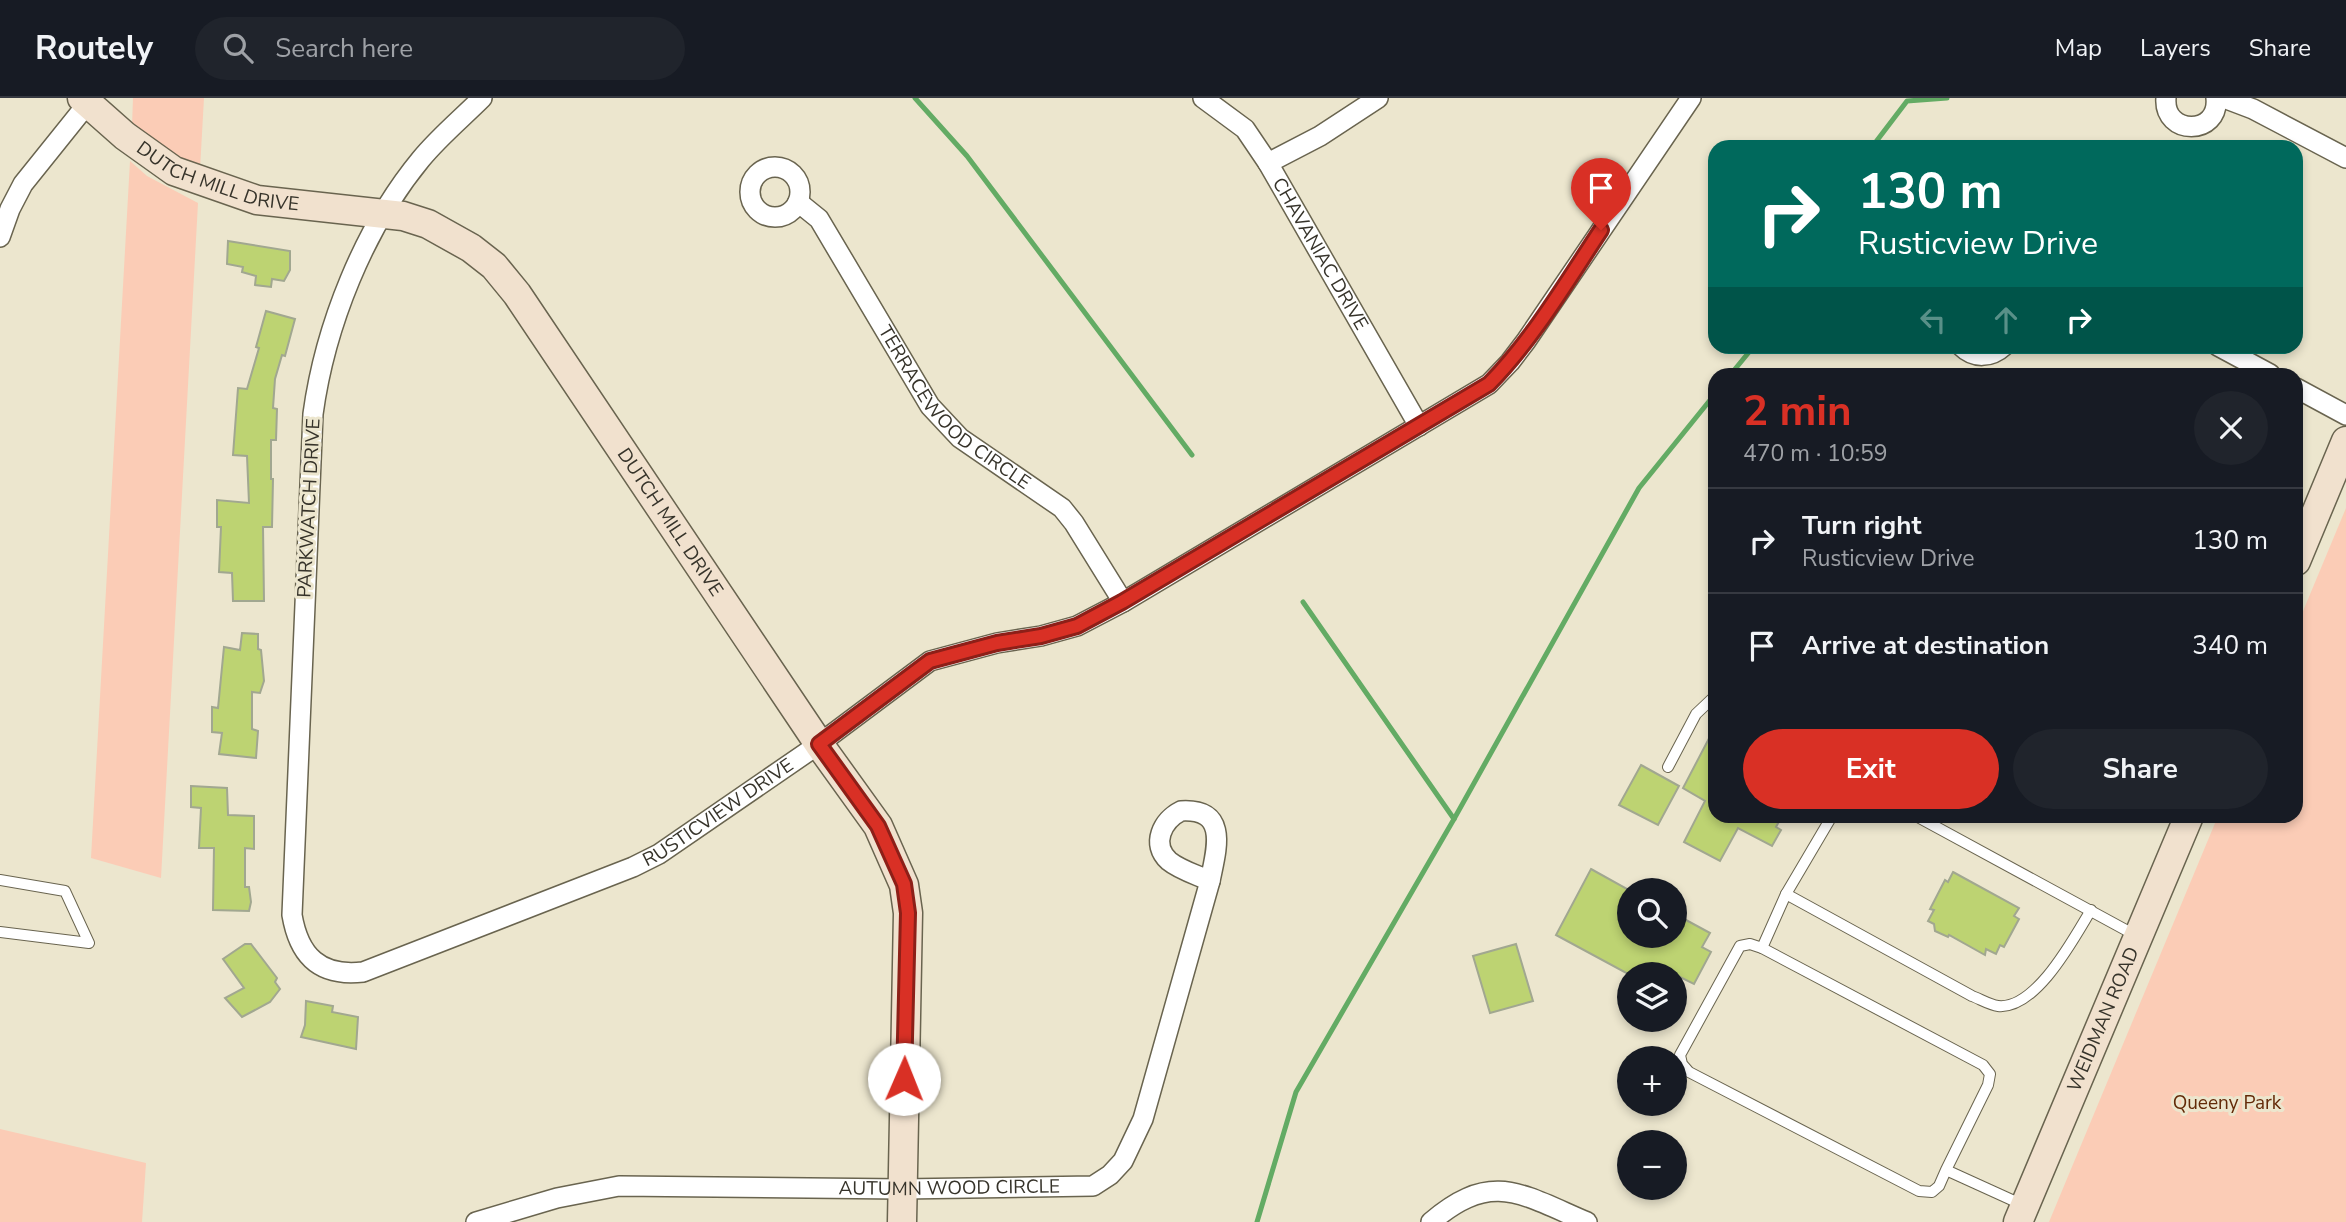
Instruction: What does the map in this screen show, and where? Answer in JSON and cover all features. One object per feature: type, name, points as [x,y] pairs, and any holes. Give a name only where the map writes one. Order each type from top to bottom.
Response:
[{"type":"street","name":"PARKWATCH DRIVE","points":[[314,962],[295,933],[292,915],[313,414],[317,382],[341,302],[384,215],[423,157],[482,98]]},
{"type":"street","name":"CHAVANIAC DRIVE","points":[[1203,98],[1245,130],[1268,163],[1419,426]]},
{"type":"street","points":[[1268,163],[1320,135],[1378,98]]},
{"type":"street","name":"RUSTICVIEW DRIVE","points":[[314,962],[331,971],[347,974],[363,972],[633,867],[659,854],[819,744],[930,661],[1077,626],[1489,384],[1510,362],[1690,98]]},
{"type":"street","points":[[2166,98],[2167,112],[2172,119],[2187,128],[2195,128],[2210,119],[2215,112],[2216,98]]},
{"type":"street","points":[[2224,98],[2253,109],[2346,158]]},
{"type":"street","name":"DUTCH MILL DRIVE","points":[[85,101],[125,136],[174,171],[257,201],[403,216],[428,224],[471,248],[494,266],[517,294],[819,744],[878,826],[904,884],[908,913],[902,1222]]},
{"type":"street","points":[[0,237],[23,184],[85,101]]},
{"type":"street","name":"TERRACEWOOD CIRCLE","points":[[798,202],[819,219],[930,406],[960,438],[1062,508],[1122,602]]},
{"type":"street","points":[[1971,354],[1993,354]]},
{"type":"street","points":[[2233,354],[2259,368]]},
{"type":"street","points":[[2303,392],[2346,415]]},
{"type":"street","points":[[2303,544],[2346,441]]},
{"type":"street","name":"WEIDMAN ROAD","points":[[2021,1214],[2186,823]]},
{"type":"street","name":"AUTUMN WOOD CIRCLE","points":[[476,1222],[557,1198],[619,1186],[901,1189],[1093,1186],[1110,1175],[1123,1161],[1143,1119],[1210,881]]},
{"type":"street","points":[[1431,1222],[1469,1195],[1490,1191],[1506,1191],[1587,1222]]},
{"type":"lane","points":[[1668,767],[1696,714],[1708,703]]},
{"type":"lane","points":[[1762,948],[1786,894],[1828,823]]},
{"type":"lane","points":[[1929,823],[2138,937]]},
{"type":"lane","points":[[0,880],[65,891],[89,943],[0,932]]},
{"type":"lane","points":[[1786,894],[1972,996],[1999,1006],[2027,998],[2041,984],[2091,911]]},
{"type":"lane","points":[[1750,944],[1762,948],[1983,1065],[1990,1074],[1988,1085],[1946,1170],[1932,1192],[1919,1191],[1689,1072],[1682,1064],[1680,1055],[1731,959],[1741,946],[1750,944]]},
{"type":"lane","points":[[1946,1170],[2021,1214]]},
{"type":"green space","points":[[133,98],[204,98],[200,169],[170,156],[132,126]]},
{"type":"green space","points":[[130,161],[147,176],[198,203],[161,878],[91,858]]},
{"type":"green space","name":"Queeny Park","points":[[2346,508],[2346,1222],[2049,1222],[2215,823],[2303,823],[2303,611]]},
{"type":"green space","points":[[0,1129],[146,1163],[142,1222],[0,1222]]},
{"type":"building","points":[[228,241],[290,251],[290,270],[284,281],[272,279],[271,287],[255,285],[256,276],[242,272],[243,267],[227,264]]},
{"type":"building","points":[[266,311],[295,319],[285,356],[282,355],[275,379],[273,408],[277,409],[276,440],[271,440],[272,527],[263,527],[264,601],[233,601],[232,573],[219,572],[221,527],[217,527],[217,500],[249,503],[247,456],[233,455],[238,388],[247,389]]},
{"type":"building","points":[[242,633],[258,634],[258,649],[261,650],[264,681],[260,693],[252,692],[252,729],[258,731],[256,758],[219,754],[222,733],[212,732],[212,707],[218,708],[224,647],[240,650]]},
{"type":"building","points":[[1708,740],[1708,823],[1778,823],[1776,827],[1781,830],[1772,846],[1738,828],[1720,861],[1684,842],[1705,801],[1683,788]]},
{"type":"building","points":[[1641,765],[1679,786],[1658,825],[1619,805]]},
{"type":"building","points":[[191,786],[227,788],[228,815],[254,816],[254,849],[245,848],[245,887],[249,887],[251,902],[249,911],[213,910],[214,848],[199,848],[201,808],[191,807]]},
{"type":"building","points":[[1591,869],[1617,883],[1617,948],[1687,948],[1687,921],[1710,933],[1702,947],[1711,952],[1694,984],[1687,980],[1687,962],[1617,962],[1617,968],[1556,935]]},
{"type":"building","points":[[1953,872],[2019,908],[2014,916],[2019,919],[2004,947],[2000,945],[1996,954],[1986,949],[1985,955],[1949,935],[1948,937],[1935,931],[1934,924],[1928,921],[1934,910],[1930,909],[1945,880],[1948,882]]},
{"type":"building","points":[[245,944],[251,944],[277,978],[275,982],[280,989],[270,1002],[242,1017],[225,998],[244,988],[223,959]]},
{"type":"building","points":[[1516,944],[1533,1001],[1490,1013],[1473,956]]},
{"type":"building","points":[[306,1001],[333,1006],[332,1012],[358,1017],[356,1049],[301,1037],[305,1025]]},
{"type":"waterway","points":[[915,98],[967,156],[1192,455]]},
{"type":"waterway","points":[[1877,140],[1907,101],[1947,98]]},
{"type":"waterway","points":[[1736,368],[1747,354]]},
{"type":"waterway","points":[[1257,1222],[1296,1092],[1454,819],[1639,488],[1708,403]]},
{"type":"waterway","points":[[1303,602],[1454,819]]},
{"type":"route","points":[[904,1079],[908,913],[904,884],[878,826],[819,744],[930,661],[1077,626],[1489,384],[1526,341],[1601,230]]}]
